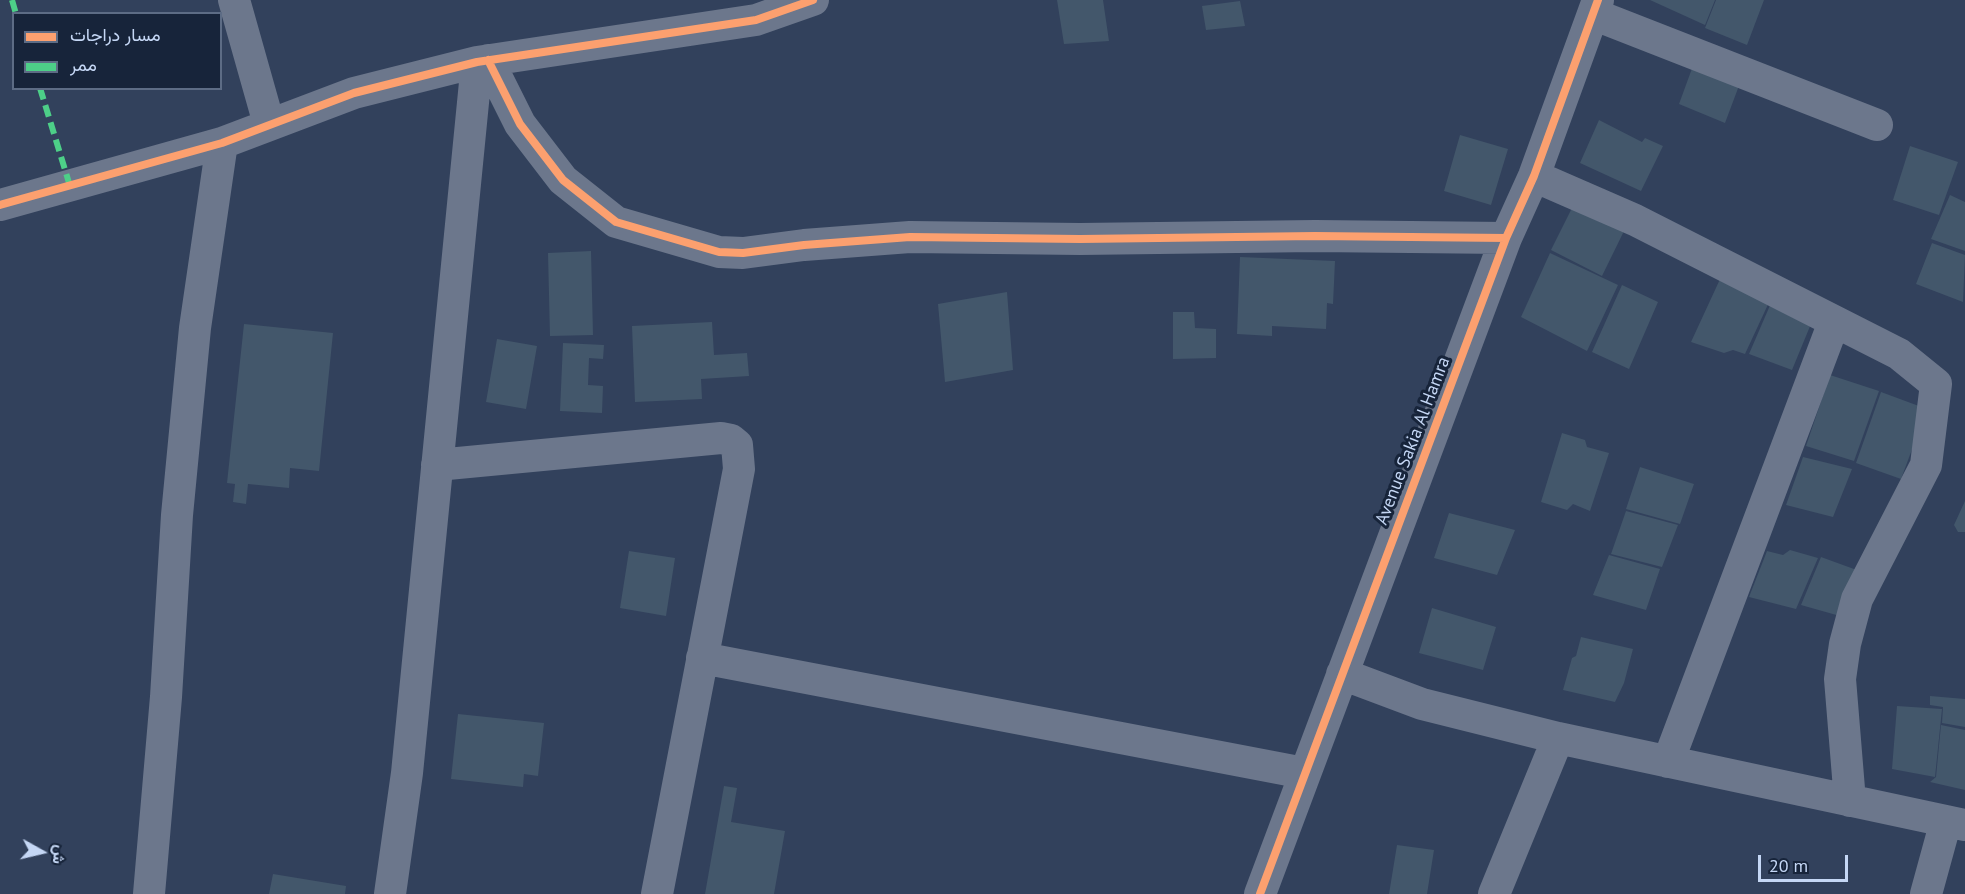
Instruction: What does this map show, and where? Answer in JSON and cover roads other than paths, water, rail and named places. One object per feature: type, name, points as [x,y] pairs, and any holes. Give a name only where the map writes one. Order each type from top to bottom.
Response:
[{"type":"street","points":[[234,0],[269,124]]},
{"type":"street","points":[[0,205],[222,143],[354,93],[482,61],[756,20],[813,0]]},
{"type":"street","points":[[1595,7],[1877,125]]},
{"type":"street","name":"Avenue Sakia Al Hamra","points":[[1260,894],[1506,238],[1534,176],[1595,7]]},
{"type":"street","points":[[482,61],[520,124],[563,180],[616,222],[719,252],[743,253],[804,244],[910,237],[1506,238]]},
{"type":"street","points":[[390,894],[407,773],[437,465],[482,61]]},
{"type":"street","points":[[148,894],[166,697],[177,515],[194,340],[222,143]]},
{"type":"street","points":[[1534,176],[1635,220],[1899,354],[1936,384],[1926,465],[1857,599],[1845,644],[1840,679],[1850,801]]},
{"type":"street","points":[[1668,762],[1834,322]]},
{"type":"street","points":[[437,465],[721,438],[731,440],[737,445],[739,469],[657,894]]},
{"type":"street","points":[[702,658],[1304,773]]},
{"type":"street","points":[[1342,674],[1422,704],[1558,738],[1956,823],[1926,894]]},
{"type":"street","points":[[1494,894],[1558,738]]}]
